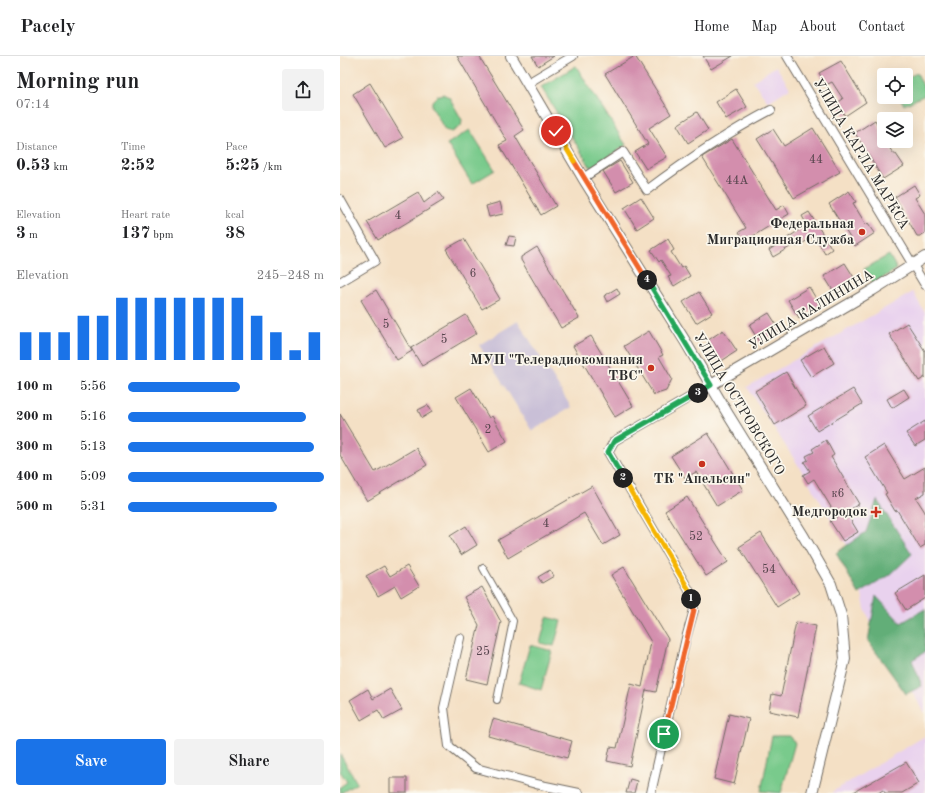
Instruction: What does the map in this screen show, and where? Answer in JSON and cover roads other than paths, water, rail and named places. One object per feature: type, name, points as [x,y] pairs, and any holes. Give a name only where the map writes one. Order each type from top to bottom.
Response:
[{"type":"street","name":"УЛИЦА ОСТРОВСКОГО","points":[[511,56],[583,178],[804,537],[831,584],[841,615],[845,659],[812,793]]},
{"type":"street","points":[[528,83],[574,56]]},
{"type":"street","name":"УЛИЦА КАРЛА МАРКСА","points":[[788,56],[925,285]]},
{"type":"street","points":[[583,178],[623,152],[647,190],[693,156],[739,127],[771,110]]},
{"type":"street","points":[[340,199],[374,261],[340,282]]},
{"type":"street","name":"УЛИЦА КАЛИНИНА","points":[[711,385],[925,257]]},
{"type":"street","points":[[651,793],[694,610],[689,590],[608,452],[614,441],[711,385]]},
{"type":"street","points":[[483,568],[513,621],[497,700]]},
{"type":"street","points":[[460,638],[444,708],[449,746],[476,768],[536,784],[579,793]]},
{"type":"place","name":"Федеральная Миграционная Служба","points":[[862,232]]},
{"type":"place","name":"МУП \"Телерадиокомпания ТВС\"","points":[[651,368]]},
{"type":"place","name":"ТК \"Апельсин\"","points":[[702,464]]},
{"type":"place","name":"Медгородок","points":[[876,512]]}]
